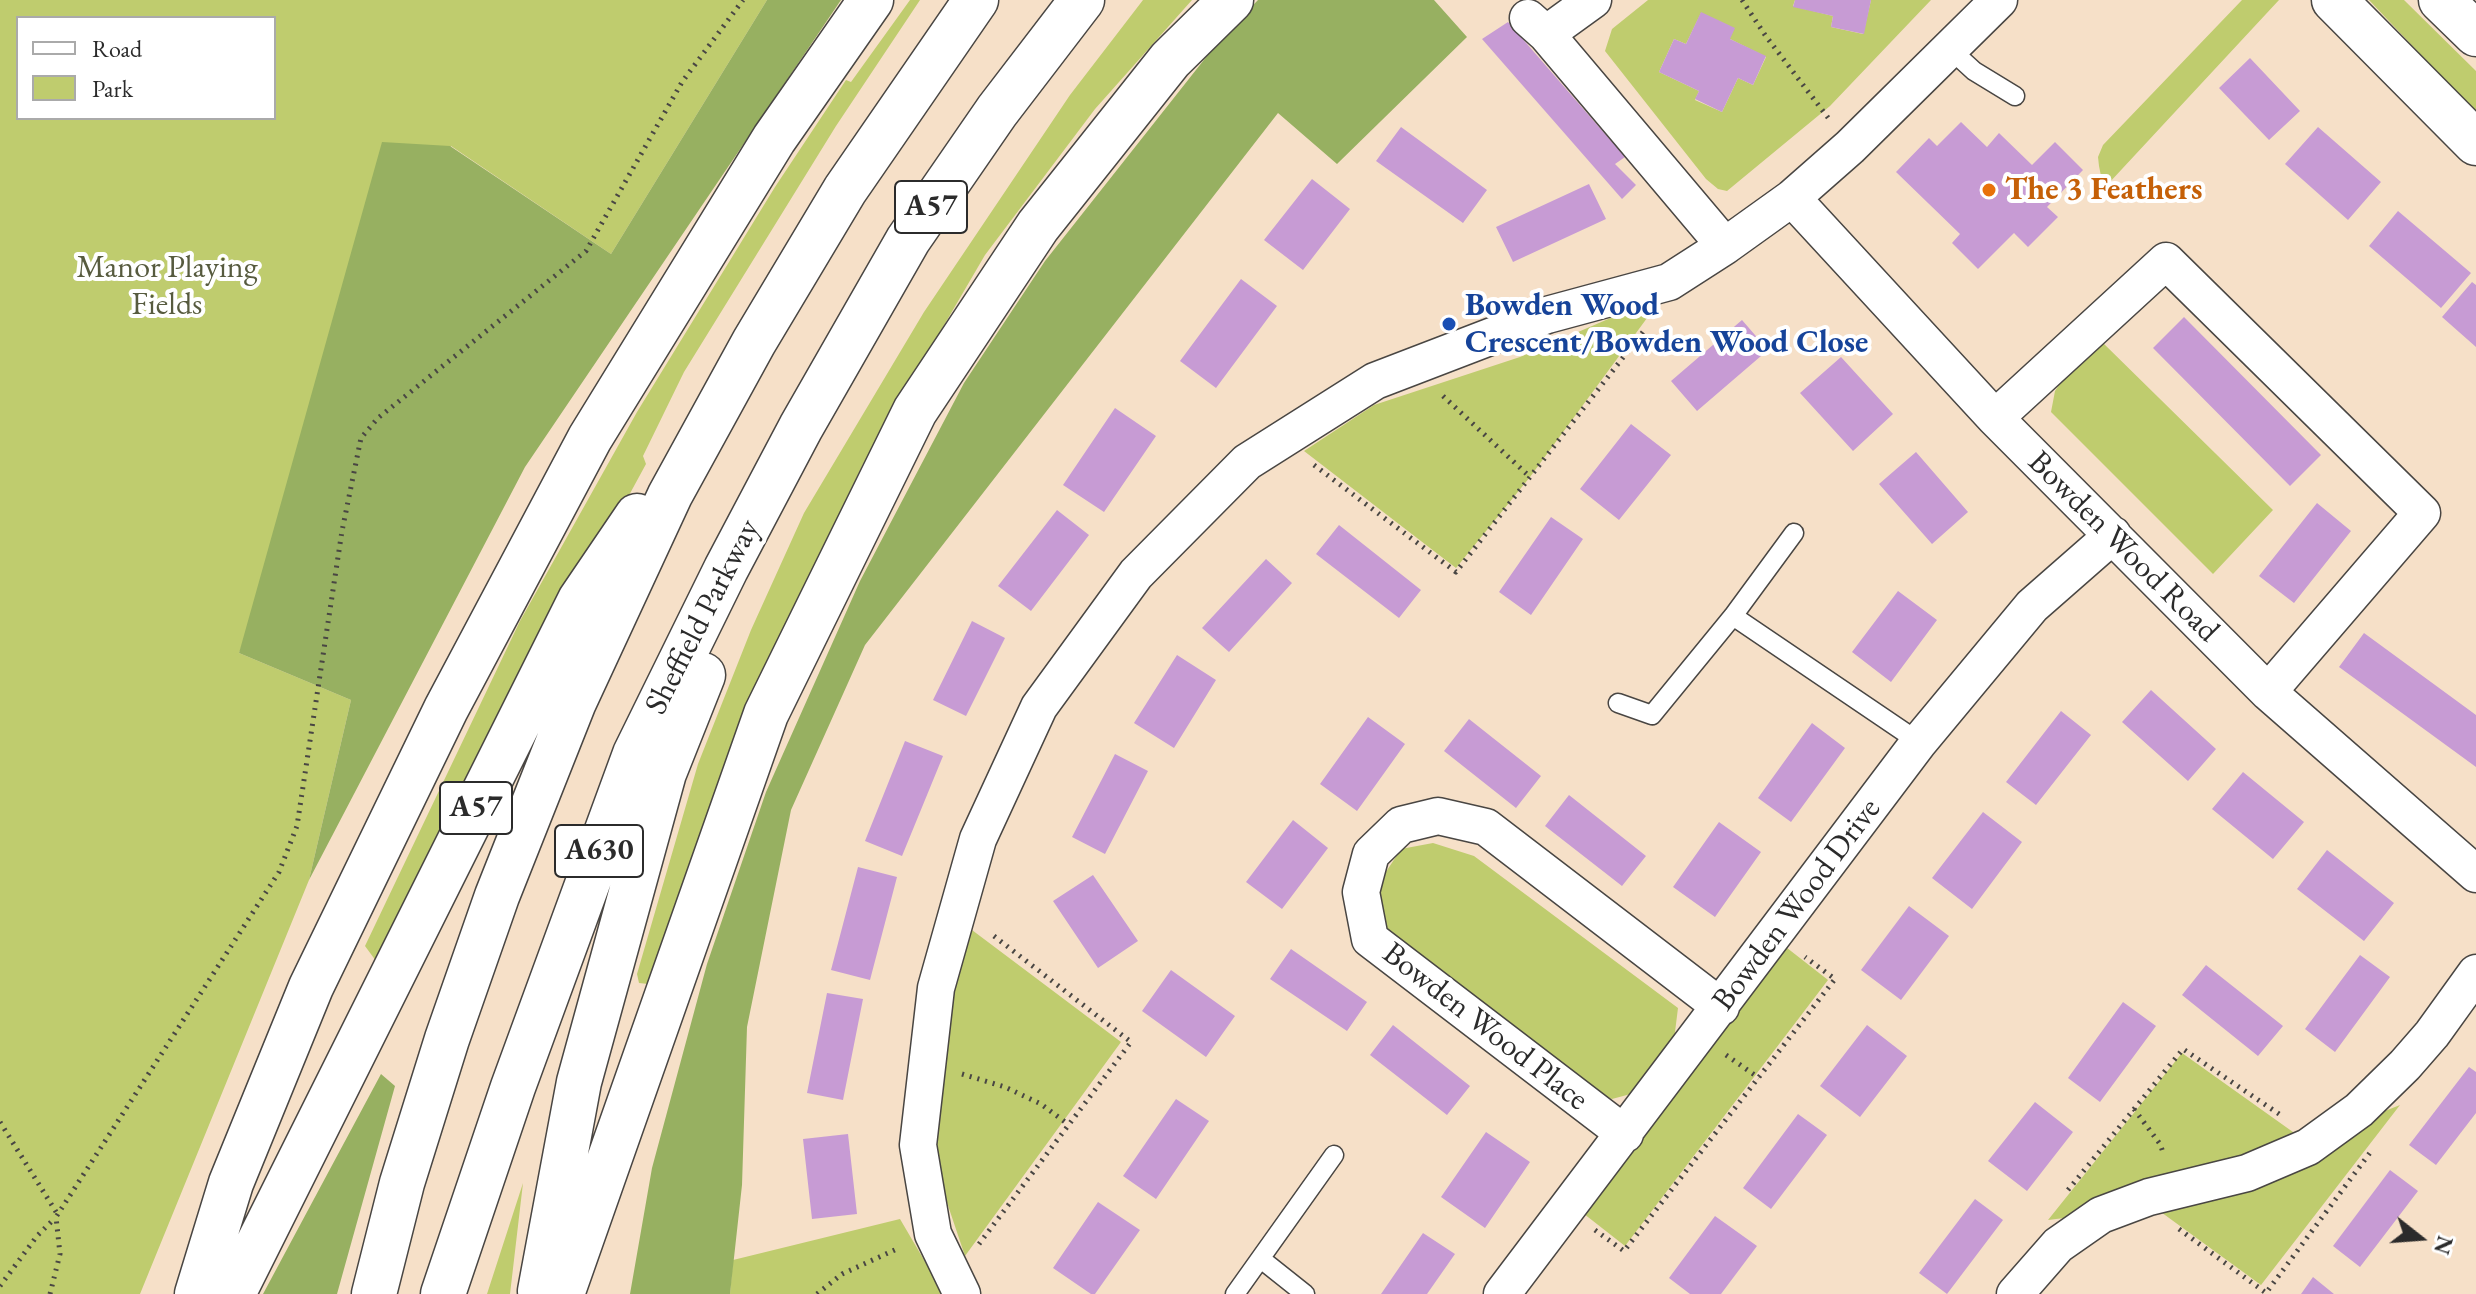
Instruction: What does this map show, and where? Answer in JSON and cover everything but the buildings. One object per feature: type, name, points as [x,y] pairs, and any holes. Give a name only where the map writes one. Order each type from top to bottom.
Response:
[{"type":"highway","points":[[197,1294],[231,1183],[311,987],[446,709],[590,438],[774,139],[871,0]]},
{"type":"highway","name":"A57","points":[[233,1294],[580,600],[754,342],[845,190],[976,0]]},
{"type":"highway","name":"Sheffield Parkway","points":[[443,1294],[532,1031],[635,754],[726,569],[801,427],[908,240],[997,111],[1082,0]]},
{"type":"highway","points":[[562,1294],[766,714],[915,411],[1038,226],[1170,60],[1231,0]]},
{"type":"highway","points":[[2334,0],[2476,143]]},
{"type":"highway","points":[[2441,0],[2476,34]]},
{"type":"highway","name":"A630","points":[[374,1294],[411,1154],[447,1039],[497,896],[574,702],[670,495],[754,342]]},
{"type":"highway","name":"A57","points":[[540,1294],[541,1275],[579,1082],[664,773],[801,427]]},
{"type":"street","points":[[1593,0],[1537,26],[1725,246]]},
{"type":"street","points":[[958,1286],[933,1234],[918,1145],[936,988],[978,839],[1039,707],[1136,574],[1247,462],[1375,381],[1547,315],[1669,282],[1725,246],[1792,198],[1850,147],[1999,0]]},
{"type":"street","name":"Bowden Wood Road","points":[[1792,198],[1995,418],[2268,692],[2476,874]]},
{"type":"street","points":[[1995,418],[2166,261],[2422,513],[2268,692]]},
{"type":"street","name":"Bowden Wood Drive","points":[[1502,1294],[1919,742],[2032,606],[2113,535]]},
{"type":"street","name":"Bowden Wood Place","points":[[1625,1134],[1370,939],[1361,892],[1371,854],[1401,825],[1438,816],[1486,827],[1721,1007]]},
{"type":"street","points":[[2015,1294],[2058,1245],[2101,1215],[2140,1200],[2247,1173],[2317,1141],[2359,1110],[2405,1065],[2432,1034],[2476,973]]},
{"type":"lane","points":[[1950,49],[1974,71],[2015,96]]},
{"type":"lane","points":[[1618,703],[1652,715],[1733,616],[1794,533]]},
{"type":"lane","points":[[1733,616],[1919,742]]},
{"type":"lane","points":[[1235,1294],[1334,1155]]},
{"type":"lane","points":[[1261,1259],[1305,1294]]},
{"type":"path","points":[[0,1286],[37,1236],[57,1216],[279,872],[297,826],[342,531],[361,438],[378,418],[586,251],[682,82],[743,0]]},
{"type":"path","points":[[1742,0],[1850,147]]},
{"type":"path","points":[[1281,440],[1456,572],[1655,317]]},
{"type":"path","points":[[1411,367],[1530,477]]},
{"type":"path","points":[[958,908],[1131,1042],[1069,1125],[958,1286]]},
{"type":"path","points":[[1567,1210],[1624,1251],[1835,979],[1775,935]]},
{"type":"path","points":[[2067,1191],[2183,1049],[2317,1141]]},
{"type":"path","points":[[927,1062],[1005,1087],[1041,1104],[1069,1125]]},
{"type":"path","points":[[2134,1109],[2160,1144],[2178,1190]]},
{"type":"path","points":[[0,1122],[57,1216],[60,1254],[50,1294]]},
{"type":"path","points":[[2140,1200],[2266,1293],[2378,1143]]},
{"type":"path","points":[[817,1294],[842,1274],[933,1234]]},
{"type":"green space","name":"Manor Playing Fields","points":[[0,0],[767,0],[611,254],[451,146],[239,653],[351,700],[309,880],[140,1294],[0,1294]]},
{"type":"green space","points":[[767,0],[841,0],[525,467],[309,880],[351,700],[239,653],[382,142],[450,146],[611,254]]},
{"type":"green space","points":[[910,0],[920,0],[836,126],[684,372],[643,456],[646,464],[376,961],[365,946],[520,621],[637,412],[775,187],[846,80],[851,82]]},
{"type":"green space","points":[[1143,0],[1192,0],[1095,109],[985,255],[863,464],[768,664],[693,854],[648,984],[639,983],[637,974],[698,764],[751,630],[804,513],[924,312],[1070,95]]},
{"type":"green space","points":[[1258,0],[1434,0],[1467,37],[1337,164],[1278,113],[865,645],[791,810],[747,1027],[742,1185],[730,1294],[630,1294],[652,1168],[707,964],[766,792],[860,581],[964,383],[1045,261],[1222,37]]},
{"type":"green space","points":[[1648,0],[1795,0],[1793,6],[1833,16],[1831,27],[1863,34],[1871,0],[1931,0],[1830,106],[1727,191],[1718,189],[1706,179],[1605,51],[1612,29]],"holes":[[[1701,13],[1730,39],[1766,57],[1753,85],[1738,78],[1722,112],[1695,100],[1699,91],[1659,72],[1674,39],[1686,44]]]},
{"type":"green space","points":[[2242,0],[2279,0],[2109,183],[2101,176],[2099,166],[2098,157],[2103,145]]},
{"type":"green space","points":[[2369,0],[2404,0],[2476,71],[2476,113]]},
{"type":"green space","points":[[1664,295],[1530,477],[1456,568],[1304,451],[1374,405],[1520,357]]},
{"type":"green space","points":[[2101,341],[2273,510],[2213,574],[2051,412],[2055,391],[2061,382]]},
{"type":"green space","points":[[1433,843],[1474,856],[1678,1008],[1674,1040],[1638,1092],[1612,1099],[1591,1090],[1387,932],[1378,884],[1401,849]]},
{"type":"green space","points":[[968,927],[1121,1042],[965,1256],[931,1155],[940,1040]]},
{"type":"green space","points":[[1782,944],[1828,980],[1625,1246],[1579,1210]]},
{"type":"green space","points":[[2182,1053],[2307,1142],[2400,1105],[2261,1285],[2154,1207],[2048,1220]]},
{"type":"green space","points":[[381,1074],[395,1086],[337,1294],[263,1294]]},
{"type":"green space","points":[[523,1183],[510,1294],[487,1294]]},
{"type":"green space","points":[[900,1219],[944,1294],[730,1294],[733,1260]]},
{"type":"place","name":"The 3 Feathers","points":[[1989,190]]},
{"type":"place","name":"Bowden Wood Crescent/Bowden Wood Close","points":[[1449,324]]}]
